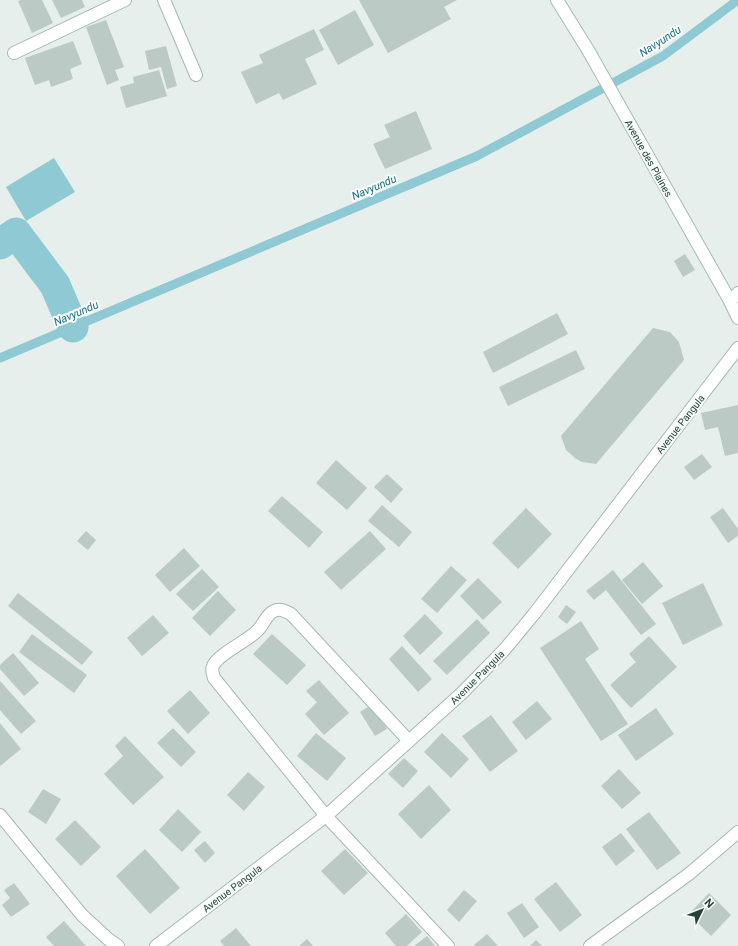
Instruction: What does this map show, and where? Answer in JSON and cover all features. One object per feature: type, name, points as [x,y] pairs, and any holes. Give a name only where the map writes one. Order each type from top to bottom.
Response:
[{"type":"street","points":[[14,53],[125,0]]},
{"type":"street","points":[[164,0],[196,75]]},
{"type":"street","name":"Avenue des Plaines","points":[[557,0],[734,297],[738,318]]},
{"type":"street","name":"Avenue Pangula","points":[[156,946],[326,816],[462,692],[510,643],[534,614],[738,348]]},
{"type":"street","points":[[409,741],[291,614],[285,610],[279,609],[272,612],[257,632],[219,658],[212,667],[214,678],[326,816],[448,946]]},
{"type":"street","points":[[0,815],[82,915],[108,939],[118,946]]},
{"type":"street","points":[[590,946],[689,874],[738,832]]},
{"type":"water","points":[[54,158],[75,192],[26,221],[6,187]]},
{"type":"building","points":[[42,0],[53,23],[32,33],[18,1]]},
{"type":"building","points":[[52,0],[82,0],[85,7],[61,18]]},
{"type":"building","points":[[359,0],[457,0],[444,7],[451,19],[388,53]]},
{"type":"building","points":[[355,10],[374,45],[338,65],[319,30]]},
{"type":"building","points":[[106,20],[124,67],[115,70],[119,80],[107,85],[86,27]]},
{"type":"building","points":[[314,29],[324,50],[305,59],[317,84],[283,100],[279,93],[256,104],[241,72],[263,63],[259,55]]},
{"type":"building","points":[[73,41],[82,64],[70,69],[73,79],[51,87],[49,80],[35,85],[25,58]]},
{"type":"building","points":[[166,46],[177,86],[167,89],[161,67],[149,70],[145,51]]},
{"type":"building","points":[[159,70],[167,96],[126,108],[120,87],[134,83],[133,77]]},
{"type":"building","points":[[416,111],[432,149],[385,169],[373,144],[390,137],[384,125]]},
{"type":"building","points":[[685,254],[695,270],[683,277],[674,261]]},
{"type":"building","points":[[557,313],[568,334],[493,373],[483,352]]},
{"type":"building","points":[[653,328],[670,332],[679,342],[684,360],[596,464],[582,462],[566,450],[561,436]]},
{"type":"building","points":[[576,350],[585,369],[508,406],[499,387]]},
{"type":"building","points":[[738,405],[738,453],[725,456],[718,427],[705,430],[701,413]]},
{"type":"building","points":[[702,454],[712,467],[694,480],[684,467]]},
{"type":"building","points":[[336,460],[367,488],[347,510],[316,483]]},
{"type":"building","points":[[387,474],[403,489],[391,503],[374,487]]},
{"type":"building","points":[[282,496],[323,532],[309,548],[268,511]]},
{"type":"building","points":[[382,505],[412,532],[399,547],[368,521]]},
{"type":"building","points":[[526,508],[552,534],[518,569],[492,543]]},
{"type":"building","points":[[723,508],[738,529],[738,536],[728,543],[710,517]]},
{"type":"building","points":[[86,531],[96,540],[88,550],[77,541]]},
{"type":"building","points":[[370,531],[386,549],[341,590],[324,572]]},
{"type":"building","points":[[184,548],[200,566],[170,592],[155,575]]},
{"type":"building","points":[[643,562],[663,586],[642,604],[622,580]]},
{"type":"building","points":[[451,566],[467,580],[437,613],[421,599]]},
{"type":"building","points":[[202,569],[219,587],[193,611],[176,594]]},
{"type":"building","points":[[613,570],[656,624],[641,635],[606,590],[594,600],[586,591]]},
{"type":"building","points":[[478,578],[502,602],[483,620],[460,596]]},
{"type":"building","points":[[703,583],[723,625],[683,645],[662,603]]},
{"type":"building","points":[[218,591],[236,610],[210,636],[192,618]]},
{"type":"building","points":[[18,593],[93,652],[82,665],[8,606]]},
{"type":"building","points":[[566,605],[576,612],[567,624],[558,617]]},
{"type":"building","points":[[425,614],[443,633],[420,655],[403,636]]},
{"type":"building","points":[[153,615],[169,633],[142,656],[127,638]]},
{"type":"building","points":[[477,619],[490,633],[447,675],[433,661]]},
{"type":"building","points":[[581,621],[599,649],[585,659],[628,724],[601,741],[540,648]]},
{"type":"building","points":[[32,634],[87,675],[74,693],[19,652]]},
{"type":"building","points":[[272,634],[306,665],[287,685],[253,654]]},
{"type":"building","points":[[649,636],[677,667],[631,708],[610,685],[636,662],[629,654]]},
{"type":"building","points":[[402,646],[432,679],[418,692],[389,659]]},
{"type":"building","points":[[13,653],[39,683],[24,696],[0,669],[0,665]]},
{"type":"building","points":[[319,680],[349,713],[324,735],[305,714],[317,702],[306,691]]},
{"type":"building","points":[[0,681],[36,721],[21,734],[0,710]]},
{"type":"building","points":[[190,690],[210,713],[188,734],[167,711]]},
{"type":"building","points":[[537,701],[552,719],[526,740],[512,722]]},
{"type":"building","points":[[371,705],[387,729],[375,736],[360,712]]},
{"type":"building","points":[[656,708],[674,734],[636,761],[618,735]]},
{"type":"building","points":[[491,715],[518,751],[490,772],[462,736]]},
{"type":"building","points":[[0,723],[21,749],[0,766]]},
{"type":"building","points":[[173,728],[196,752],[181,767],[157,743]]},
{"type":"building","points":[[316,733],[346,758],[327,781],[297,756]]},
{"type":"building","points":[[442,733],[469,759],[451,778],[424,752]]},
{"type":"building","points":[[125,736],[164,777],[133,805],[104,774],[123,756],[115,746]]},
{"type":"building","points":[[404,758],[418,771],[403,788],[388,774]]},
{"type":"building","points":[[619,769],[641,793],[622,809],[601,786]]},
{"type":"building","points":[[248,772],[265,787],[244,811],[227,795]]},
{"type":"building","points":[[429,785],[451,810],[421,839],[398,814]]},
{"type":"building","points":[[43,789],[61,799],[46,824],[28,812]]},
{"type":"building","points":[[178,809],[201,832],[182,852],[159,830]]},
{"type":"building","points":[[649,812],[681,853],[657,870],[626,829]]},
{"type":"building","points":[[75,820],[101,847],[81,866],[55,839]]},
{"type":"building","points":[[621,833],[635,851],[616,866],[602,847]]},
{"type":"building","points":[[205,841],[215,853],[205,863],[194,850]]},
{"type":"building","points":[[145,849],[180,888],[150,914],[116,876]]},
{"type":"building","points":[[345,849],[368,873],[344,895],[321,871]]},
{"type":"building","points":[[556,882],[582,915],[560,932],[534,899]]},
{"type":"building","points":[[14,883],[30,904],[11,917],[2,905],[10,898],[4,890]]},
{"type":"building","points":[[464,890],[477,901],[459,922],[447,910]]},
{"type":"building","points":[[709,893],[731,915],[711,936],[689,914]]},
{"type":"building","points":[[522,903],[539,927],[524,938],[507,913]]},
{"type":"building","points":[[406,914],[422,932],[407,946],[396,946],[385,933]]},
{"type":"building","points":[[64,921],[86,946],[54,946],[46,937]]},
{"type":"building","points":[[236,928],[251,946],[224,946],[220,941]]},
{"type":"building","points":[[487,934],[498,946],[474,945]]},
{"type":"building","points":[[427,936],[435,946],[414,946]]},
{"type":"building","points":[[307,939],[313,946],[299,946]]},
{"type":"building","points":[[536,940],[542,946],[530,946]]},
{"type":"waterway","name":"Navyundu","points":[[0,358],[477,156],[663,56],[738,0]]},
{"type":"waterway","points":[[0,244],[16,233],[55,285],[73,327]]}]
